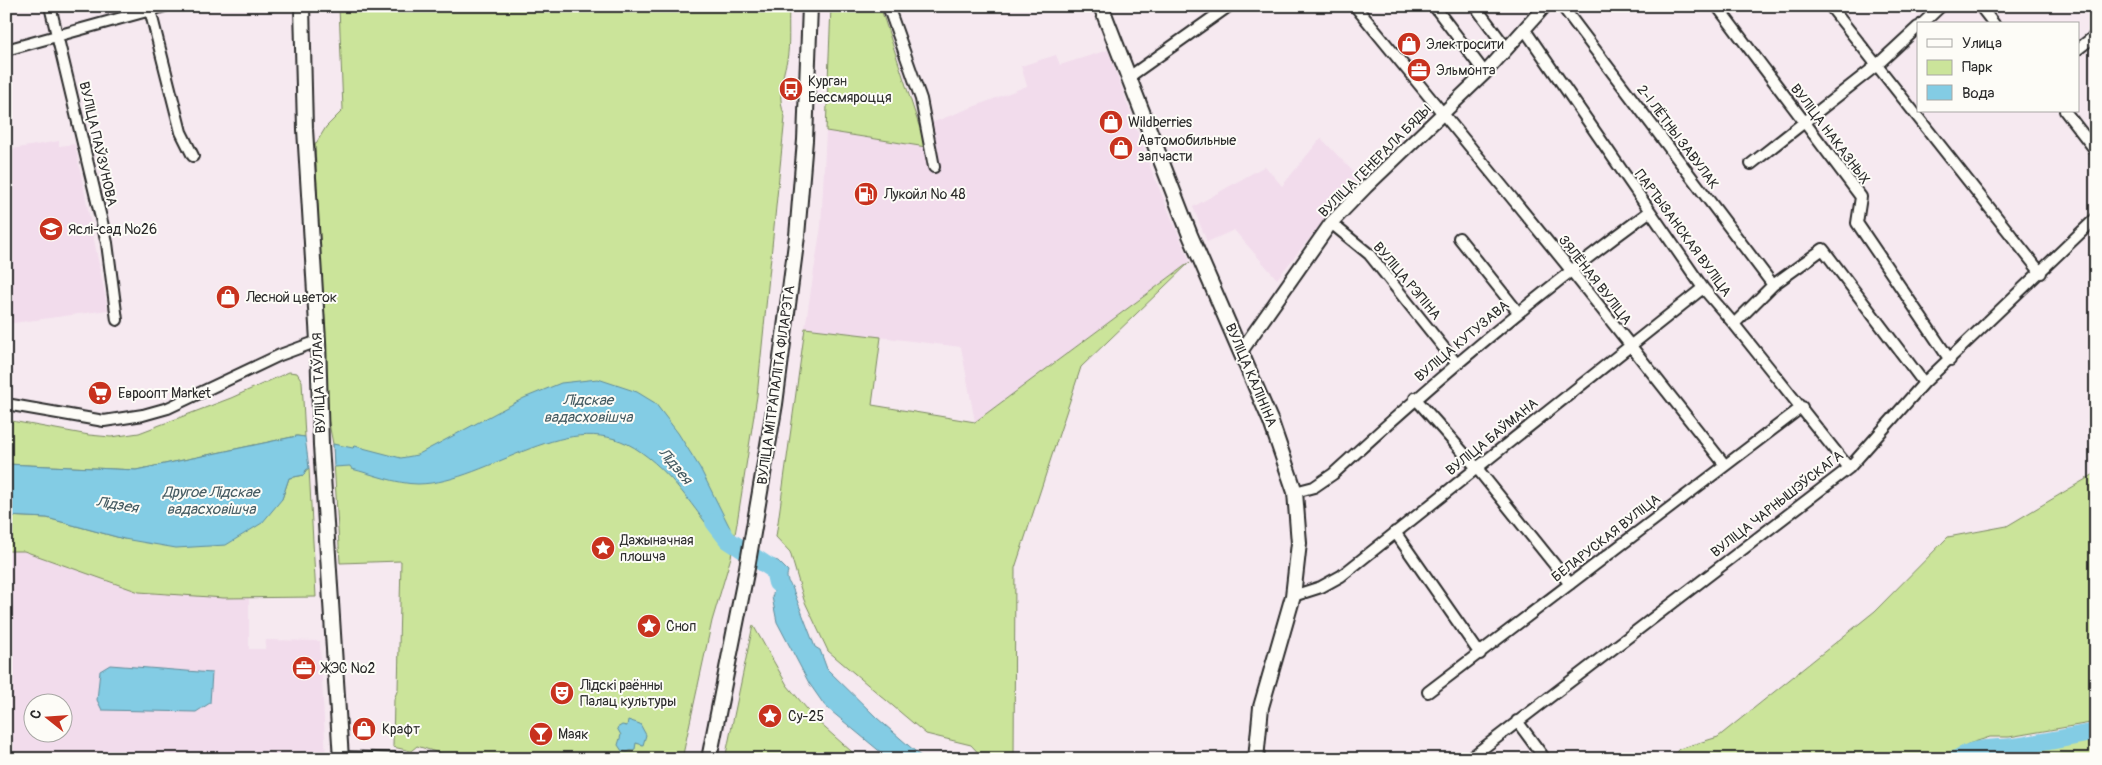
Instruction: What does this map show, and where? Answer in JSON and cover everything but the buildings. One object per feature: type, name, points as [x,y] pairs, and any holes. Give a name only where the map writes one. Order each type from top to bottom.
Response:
[{"type":"main road","name":"ВУЛІЦА ТАЎЛАЯ","points":[[302,6],[305,129],[318,341],[322,468],[340,758]]},
{"type":"main road","name":"ВУЛІЦА МІТРАПАЛІТА ФІЛАРЭТА","points":[[709,759],[747,568],[775,404],[797,236],[805,140],[810,6]]},
{"type":"main road","name":"ВУЛІЦА КАЛІНІНА","points":[[1101,6],[1190,235],[1242,350],[1271,422],[1295,492],[1299,543],[1294,596],[1261,707],[1256,759]]},
{"type":"street","name":"ВУЛІЦА ПАЎЗУНОВА","points":[[50,6],[107,243],[117,320]]},
{"type":"street","points":[[6,50],[149,8],[165,6]]},
{"type":"street","points":[[888,6],[921,99],[934,167]]},
{"type":"street","points":[[1129,77],[1229,6]]},
{"type":"street","name":"ЗЯЛЁНАЯ ВУЛІЦА","points":[[1356,6],[1570,269],[1725,465]]},
{"type":"street","points":[[1434,6],[1485,73]]},
{"type":"street","points":[[1475,6],[1507,49]]},
{"type":"street","name":"ВУЛІЦА ГЕНЕРАЛА БЯДЫ","points":[[1242,350],[1332,223],[1366,187],[1485,73],[1546,6]]},
{"type":"street","name":"2-І ЛЁТНЫ ЗАВУЛАК","points":[[1562,6],[1773,284]]},
{"type":"street","name":"ВУЛІЦА НАКАЗНЫХ","points":[[1717,6],[1860,197],[1857,223],[1950,360]]},
{"type":"street","points":[[1830,6],[2040,273]]},
{"type":"street","points":[[1924,22],[1941,6]]},
{"type":"street","points":[[1980,6],[1992,22]]},
{"type":"street","points":[[149,8],[181,132],[193,156]]},
{"type":"street","points":[[1751,164],[1877,65],[1917,28]]},
{"type":"street","name":"ПАРТЫЗАНСКАЯ ВУЛІЦА","points":[[1525,30],[1703,288],[1802,407],[1849,468]]},
{"type":"street","points":[[2080,47],[2096,35]]},
{"type":"street","points":[[2065,112],[2096,152]]},
{"type":"street","name":"ВУЛІЦА КУТУЗАВА","points":[[1295,492],[1314,487],[1333,474],[1456,363],[1570,269],[1649,212]]},
{"type":"street","name":"ВУЛІЦА ЧАРНЫШЭЎСКАГА","points":[[1469,759],[1516,720],[1634,634],[1849,468],[1924,383],[2096,218]]},
{"type":"street","name":"ВУЛІЦА РЭПІНА","points":[[1332,223],[1369,254],[1456,363]]},
{"type":"street","points":[[1459,238],[1518,312]]},
{"type":"street","points":[[1734,324],[1773,284],[1823,249],[1924,383]]},
{"type":"street","name":"ВУЛІЦА БАЎМАНА","points":[[1294,596],[1321,587],[1341,576],[1703,288]]},
{"type":"street","points":[[6,404],[104,421],[143,415],[182,401],[280,355],[318,341]]},
{"type":"street","points":[[1415,398],[1476,467],[1570,584]]},
{"type":"street","name":"БЕЛАРУСКАЯ ВУЛІЦА","points":[[1428,692],[1802,407]]},
{"type":"street","points":[[1395,532],[1480,654]]},
{"type":"street","points":[[1516,720],[1545,759]]},
{"type":"street","points":[[340,758],[410,759]]},
{"type":"shaded area","points":[[1108,50],[1149,164],[1190,262],[975,422],[961,347],[805,328],[821,226],[826,131],[926,147],[921,127],[1027,86],[1021,66],[1056,55],[1060,65]]},
{"type":"shaded area","points":[[1321,138],[1363,182],[1316,230],[1277,279],[1234,230],[1207,242],[1193,207],[1265,166],[1282,186]]},
{"type":"shaded area","name":"Яслі-сад №26","points":[[59,141],[59,146],[75,144],[108,310],[6,324],[6,241],[11,240],[6,218],[6,150]]},
{"type":"shaded area","points":[[6,551],[24,551],[139,592],[249,598],[249,649],[265,649],[266,640],[320,641],[326,759],[6,759]]},
{"type":"green space","points":[[339,6],[785,6],[789,9],[788,54],[781,95],[785,117],[757,396],[731,557],[712,621],[682,759],[458,759],[417,746],[411,751],[393,747],[394,699],[398,689],[401,561],[340,563],[333,444],[328,418],[315,145],[326,127],[343,110]]},
{"type":"green space","points":[[831,6],[880,6],[926,147],[826,131]]},
{"type":"green space","points":[[1190,262],[1081,367],[1015,568],[1014,759],[984,759],[971,745],[926,734],[828,651],[804,600],[790,552],[776,537],[805,328],[881,337],[872,405],[975,422]]},
{"type":"green space","points":[[289,372],[297,373],[302,381],[305,437],[297,436],[136,470],[6,464],[6,420],[89,435],[111,437],[139,433],[231,398]]},
{"type":"green space","points":[[309,468],[316,597],[224,598],[139,592],[24,551],[6,551],[6,516],[47,518],[124,539],[282,499],[289,478],[304,475]]},
{"type":"green space","points":[[2096,473],[2096,722],[2009,737],[1990,737],[1968,744],[1944,759],[1669,759],[1679,749],[1718,737],[1875,611],[1948,537],[2007,526]]},
{"type":"green space","points":[[753,625],[787,685],[817,721],[860,759],[725,759]]},
{"type":"green space","points":[[2096,738],[2096,759],[1966,759],[1970,756]]},
{"type":"water","name":"Лідскае вадасховішча","points":[[598,379],[637,392],[655,403],[678,433],[700,468],[730,528],[726,548],[677,485],[654,462],[641,452],[614,439],[586,435],[558,439],[446,480],[418,484],[385,478],[352,469],[350,466],[334,467],[333,444],[353,448],[355,446],[401,458],[417,455],[524,398],[561,383]]},
{"type":"water","name":"Другое Лідскае вадасховішча","points":[[297,436],[305,437],[309,468],[304,475],[289,478],[282,499],[262,523],[226,545],[176,548],[124,539],[47,518],[6,516],[6,464],[136,470]]},
{"type":"water","points":[[767,558],[778,561],[788,571],[788,581],[815,647],[820,650],[827,669],[877,718],[924,759],[889,759],[825,706],[809,683],[777,622],[772,597],[775,588],[773,581],[769,578],[769,573],[764,571]]},
{"type":"water","points":[[110,665],[212,673],[210,703],[196,712],[102,710],[97,700],[100,671]]},
{"type":"water","points":[[628,720],[640,724],[646,735],[643,745],[636,743],[635,749],[627,752],[622,751],[618,745],[621,735],[617,728],[622,725],[627,726]]},
{"type":"waterway","name":"Лідзея","points":[[714,522],[728,540],[774,570],[777,583]]},
{"type":"waterway","name":"Лідзея","points":[[1957,759],[1979,750],[2020,746],[2096,732]]},
{"type":"place","name":"Электросити","points":[[1409,44]]},
{"type":"place","name":"Эльмонта","points":[[1419,70]]},
{"type":"place","name":"Курган Бессмяроцця","points":[[791,89]]},
{"type":"place","name":"Wildberries","points":[[1111,122]]},
{"type":"place","name":"Автомобильные запчасти","points":[[1121,148]]},
{"type":"place","name":"Лукойл № 48","points":[[866,194]]},
{"type":"place","name":"Яслі-сад №26","points":[[51,229]]},
{"type":"place","name":"Лесной цветок","points":[[228,297]]},
{"type":"place","name":"Евроопт Market","points":[[100,393]]},
{"type":"place","name":"Дажыначная плошча","points":[[603,548]]},
{"type":"place","name":"Сноп","points":[[649,626]]},
{"type":"place","name":"ЖЭС №2","points":[[304,668]]},
{"type":"place","name":"Лідскі раённы Палац культуры","points":[[562,693]]},
{"type":"place","name":"Су-25","points":[[770,716]]},
{"type":"place","name":"Крафт","points":[[364,729]]},
{"type":"place","name":"Маяк","points":[[541,734]]}]
